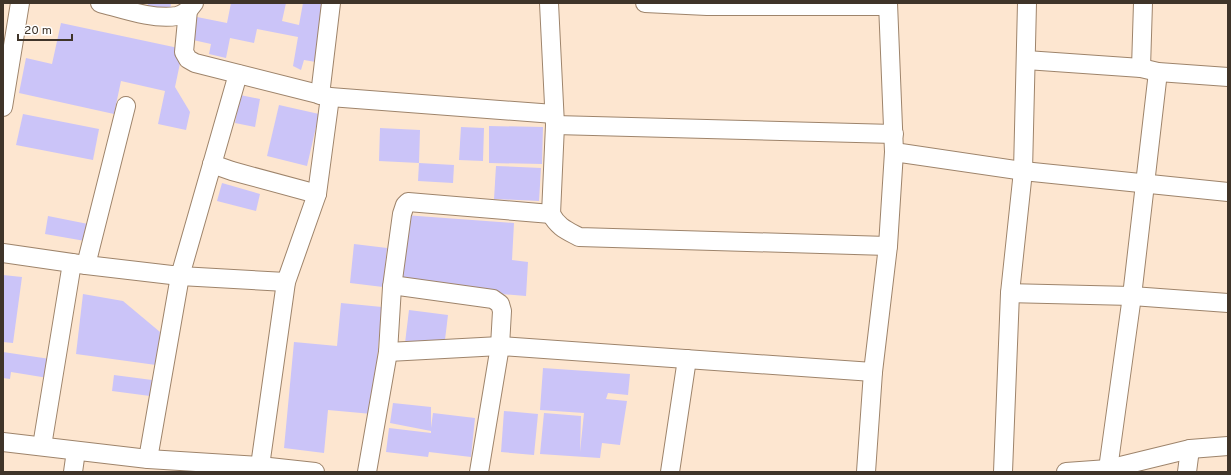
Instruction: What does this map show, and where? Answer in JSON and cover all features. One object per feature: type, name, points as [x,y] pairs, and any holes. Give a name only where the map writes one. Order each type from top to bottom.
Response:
[{"type":"street","points":[[3,107],[20,3]]},
{"type":"street","points":[[100,3],[156,16],[178,16],[191,7]]},
{"type":"street","points":[[260,466],[286,282],[317,194],[331,3]]},
{"type":"street","points":[[549,3],[554,119],[551,214],[556,222],[564,229],[579,237],[888,246]]},
{"type":"street","points":[[645,3],[707,6],[888,4],[894,143],[888,246],[873,372],[866,472]]},
{"type":"street","points":[[1003,472],[1010,293],[1023,172],[1027,3]]},
{"type":"street","points":[[1108,469],[1132,296],[1145,183],[1150,70],[1143,3]]},
{"type":"street","points":[[191,7],[184,52],[188,59],[195,63],[325,96],[554,119],[894,143],[1023,172],[1228,192]]},
{"type":"street","points":[[1026,60],[1228,77]]},
{"type":"street","points":[[148,459],[180,276],[238,74]]},
{"type":"street","points":[[42,446],[79,264],[126,106]]},
{"type":"street","points":[[212,164],[232,171],[317,194]]},
{"type":"street","points":[[367,472],[388,352],[392,286],[402,210],[405,205],[408,202],[551,214]]},
{"type":"street","points":[[3,253],[180,276],[286,282]]},
{"type":"street","points":[[392,286],[493,299],[500,304],[502,311],[500,346],[479,472]]},
{"type":"street","points":[[1010,293],[1132,296],[1228,303]]},
{"type":"street","points":[[388,352],[500,346],[873,372]]},
{"type":"street","points":[[670,472],[687,359]]},
{"type":"street","points":[[3,442],[148,459],[260,466],[304,472]]},
{"type":"street","points":[[1066,472],[1108,469],[1190,449],[1228,446]]},
{"type":"street","points":[[1187,472],[1190,449]]},
{"type":"street","points":[[73,472],[76,451]]},
{"type":"building","points":[[148,3],[171,3],[170,11],[147,9]]},
{"type":"building","points":[[231,3],[286,3],[282,21],[299,25],[303,3],[328,3],[316,62],[304,60],[301,70],[293,66],[298,37],[257,29],[254,43],[230,38],[226,58],[209,54],[211,44],[193,40],[197,17],[227,23]]},
{"type":"building","points":[[61,23],[183,49],[175,87],[190,112],[186,130],[158,124],[165,91],[121,81],[114,114],[19,93],[26,58],[52,64]]},
{"type":"building","points":[[240,95],[260,99],[255,127],[235,123]]},
{"type":"building","points":[[279,105],[319,114],[307,166],[267,156]]},
{"type":"building","points":[[23,114],[99,129],[93,160],[16,145]]},
{"type":"building","points":[[489,126],[543,127],[542,164],[489,163]]},
{"type":"building","points":[[461,127],[484,128],[483,161],[459,160]]},
{"type":"building","points":[[380,128],[420,130],[419,163],[379,161]]},
{"type":"building","points":[[419,163],[454,165],[453,183],[418,181]]},
{"type":"building","points":[[496,166],[541,168],[539,201],[494,199]]},
{"type":"building","points":[[222,183],[260,194],[256,211],[217,201]]},
{"type":"building","points":[[404,215],[514,223],[512,260],[528,262],[526,296],[399,286]]},
{"type":"building","points":[[48,216],[88,224],[85,241],[45,234]]},
{"type":"building","points":[[354,244],[387,248],[383,287],[350,283]]},
{"type":"building","points":[[3,275],[22,277],[13,343],[3,342]]},
{"type":"building","points":[[83,294],[123,301],[160,332],[156,365],[76,354]]},
{"type":"building","points":[[341,303],[382,307],[372,414],[328,410],[324,453],[284,448],[294,342],[337,346]]},
{"type":"building","points":[[409,310],[448,315],[444,348],[405,343]]},
{"type":"building","points":[[3,352],[50,359],[48,378],[11,372],[10,379],[3,378]]},
{"type":"building","points":[[543,368],[630,374],[628,395],[608,393],[606,399],[627,401],[620,445],[602,443],[600,458],[540,454],[544,413],[581,416],[580,452],[584,413],[540,410]]},
{"type":"building","points":[[114,375],[152,380],[150,396],[112,391]]},
{"type":"building","points":[[393,403],[431,407],[431,428],[433,413],[475,418],[471,457],[429,452],[428,457],[386,452],[389,428],[431,433],[431,431],[390,423]]},
{"type":"building","points":[[504,411],[538,414],[534,455],[501,452]]}]
